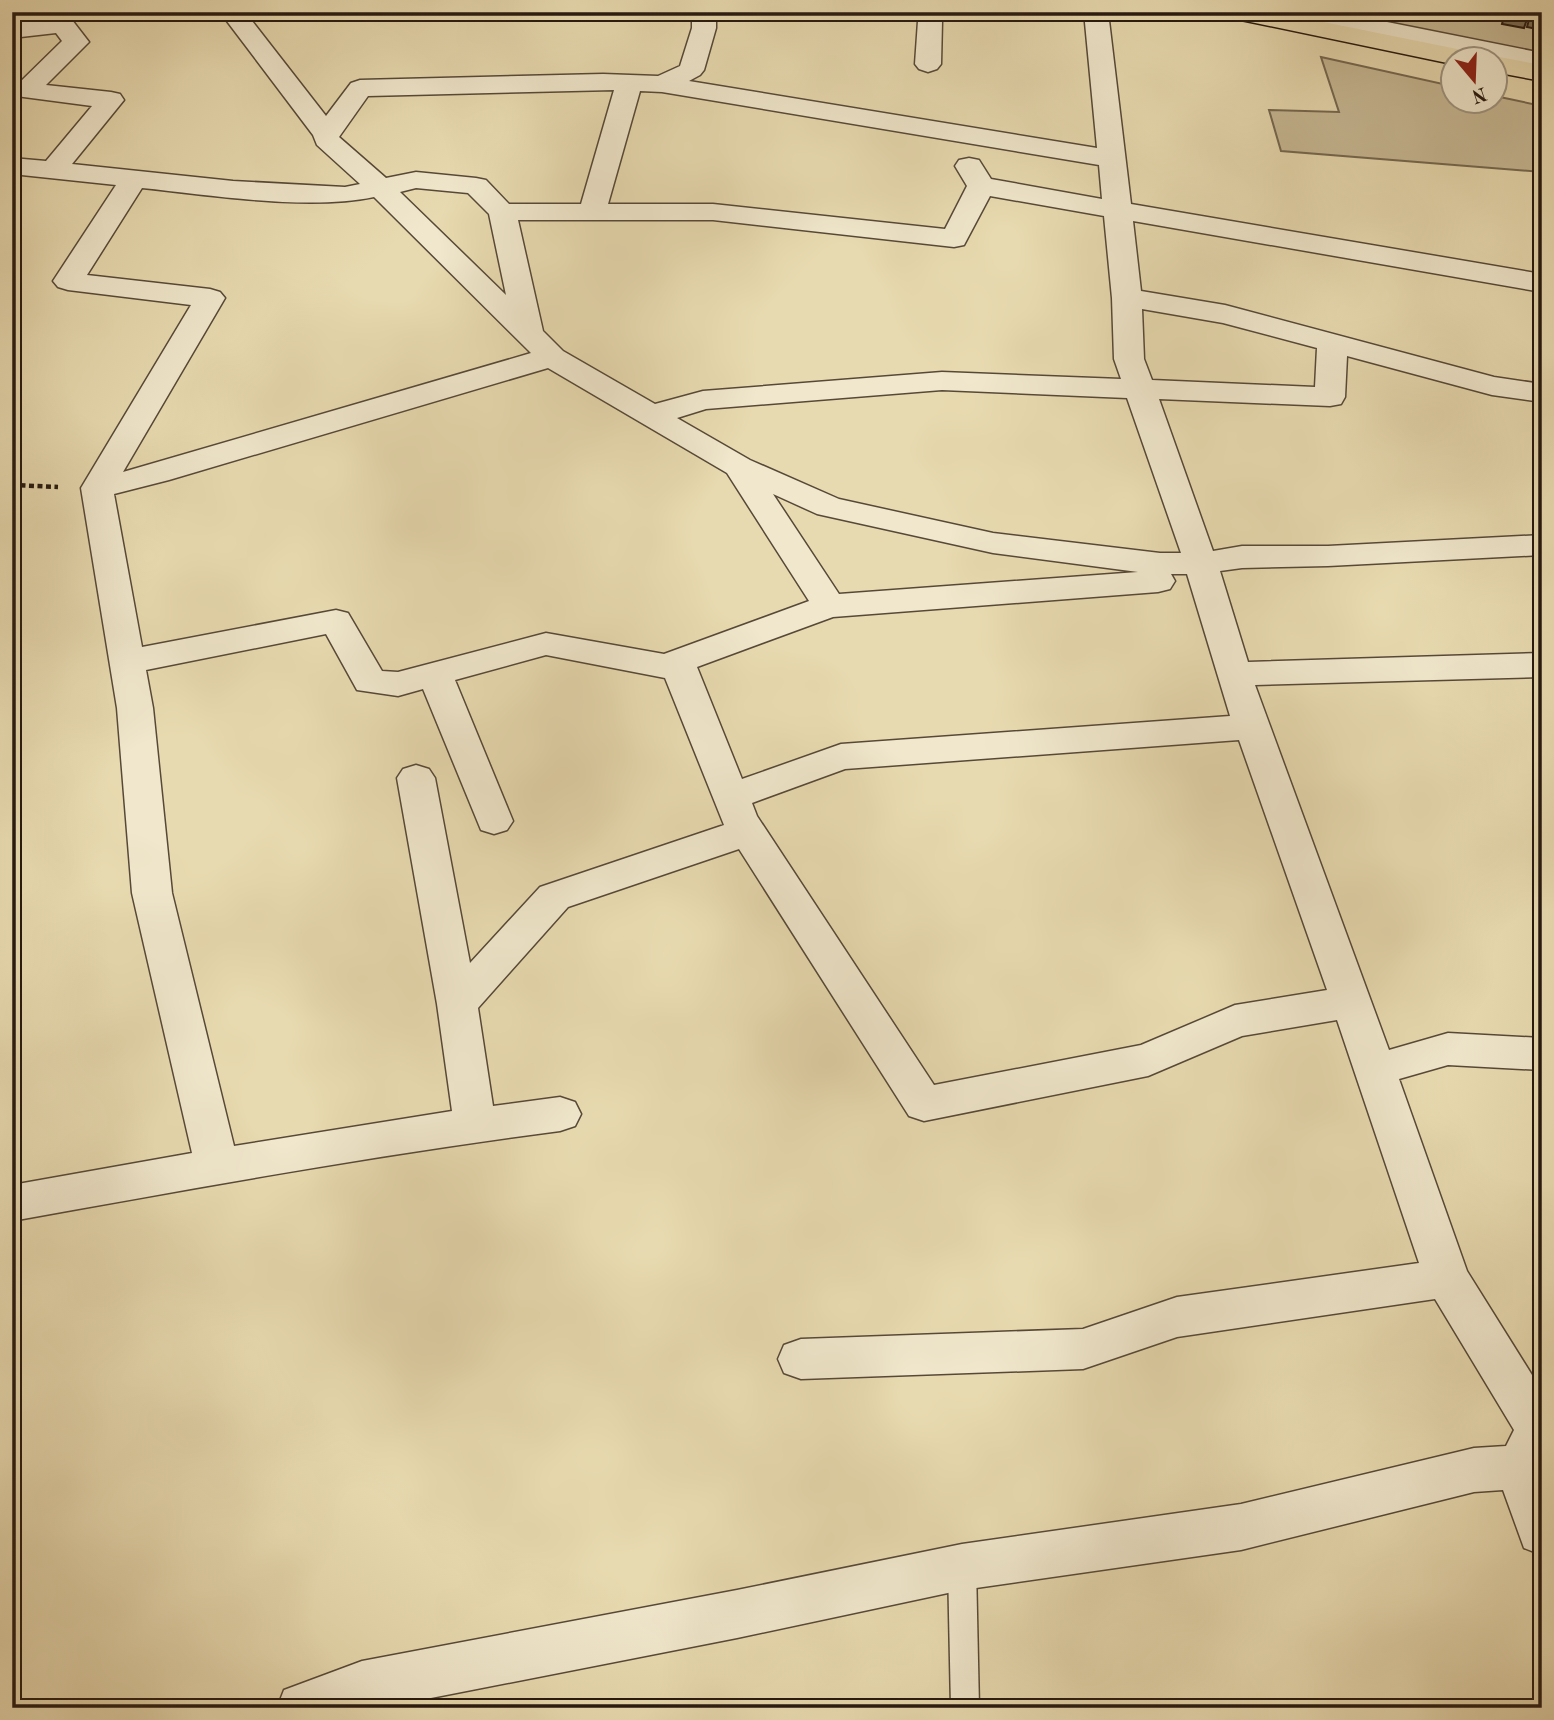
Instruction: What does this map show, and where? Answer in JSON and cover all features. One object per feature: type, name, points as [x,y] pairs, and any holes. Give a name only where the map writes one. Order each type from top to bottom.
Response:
[{"type":"main road","points":[[1236,12],[1438,53]]},
{"type":"main road","points":[[1508,67],[1542,73]]},
{"type":"street","points":[[232,12],[326,134],[326,139],[380,187],[540,346],[616,397],[653,415],[739,467],[829,507],[993,543],[1203,570]]},
{"type":"street","points":[[662,84],[691,70],[705,28],[704,12]]},
{"type":"street","points":[[927,12],[930,21],[928,64]]},
{"type":"street","points":[[1096,12],[1127,298],[1129,359],[1203,570],[1234,674],[1376,1070],[1447,1278],[1533,1442],[1542,1532]]},
{"type":"street","points":[[1298,12],[1542,61]]},
{"type":"street","points":[[12,31],[63,25],[76,42],[25,91],[111,100],[53,170]]},
{"type":"street","points":[[592,212],[629,83]]},
{"type":"street","points":[[326,134],[360,88],[662,84],[1112,159]]},
{"type":"street","points":[[949,132],[981,186]]},
{"type":"street","points":[[12,166],[233,189],[345,195],[416,180],[476,186],[502,212],[540,346]]},
{"type":"street","points":[[134,179],[68,281],[210,298],[97,488],[135,708],[152,893],[217,1167]]},
{"type":"street","points":[[502,212],[713,212],[954,239],[981,186]]},
{"type":"street","points":[[981,186],[1542,284]]},
{"type":"street","points":[[1127,298],[1224,314],[1492,386],[1542,393]]},
{"type":"street","points":[[653,415],[703,400],[943,381],[1330,397],[1332,343]]},
{"type":"street","points":[[97,488],[158,472],[540,346]]},
{"type":"street","points":[[739,467],[829,606]]},
{"type":"street","points":[[127,662],[336,621],[370,682],[398,684],[546,644],[666,666],[829,606],[1203,570],[1242,557],[1328,556],[1542,545]]},
{"type":"street","points":[[677,662],[738,814],[924,1104],[1148,1060],[1235,1021],[1352,1002]]},
{"type":"street","points":[[1234,674],[1542,665]]},
{"type":"street","points":[[435,674],[495,821]]},
{"type":"street","points":[[457,1004],[554,897],[738,814],[841,757],[1253,727]]},
{"type":"street","points":[[416,778],[457,1004],[475,1124],[460,1127]]},
{"type":"street","points":[[1376,1070],[1448,1049],[1542,1054]]},
{"type":"street","points":[[12,1203],[460,1127],[560,1114]]},
{"type":"street","points":[[801,1359],[1083,1349],[1177,1317],[1447,1278]]},
{"type":"street","points":[[303,1708],[962,1567],[1241,1527],[1474,1470],[1533,1442]]},
{"type":"lane","points":[[962,1567],[965,1708]]},
{"type":"shaded area","points":[[1310,12],[1542,12],[1542,58],[1508,51],[1508,46],[1481,46]]},
{"type":"shaded area","points":[[1321,57],[1438,83],[1438,116],[1508,116],[1508,99],[1542,106],[1542,172],[1281,151],[1269,110],[1339,112]]},
{"type":"building","points":[[1506,12],[1528,15],[1526,20],[1504,16]]}]
